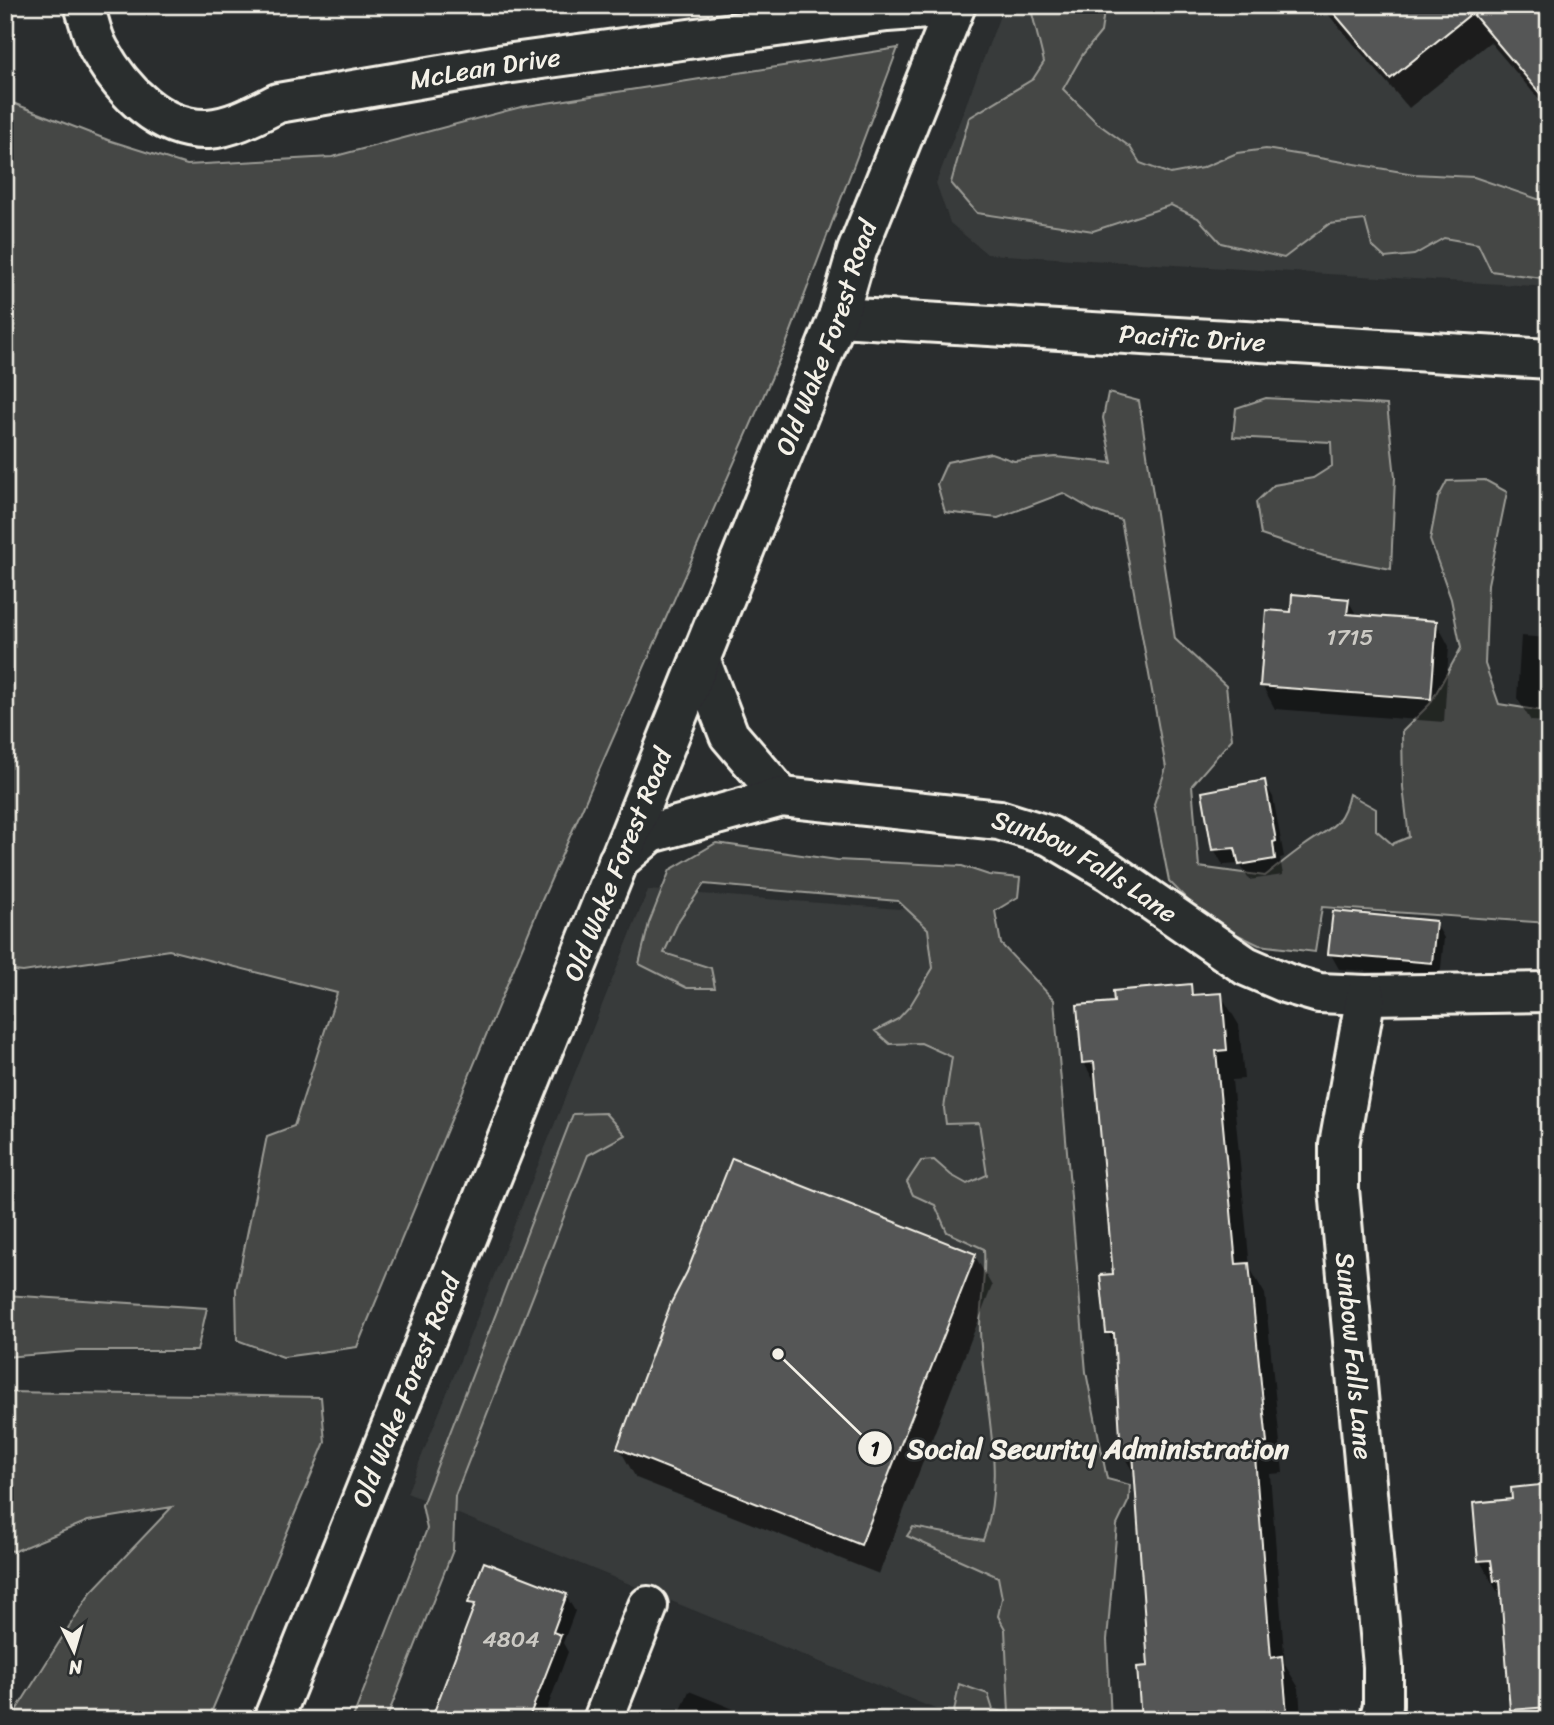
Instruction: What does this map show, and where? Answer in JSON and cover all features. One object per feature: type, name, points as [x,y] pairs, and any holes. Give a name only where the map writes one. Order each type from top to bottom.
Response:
[{"type":"street","name":"McLean Drive","points":[[84,5],[99,50],[138,103],[181,127],[209,129],[247,119],[278,103],[505,64],[887,12],[955,6]]},
{"type":"street","name":"Old Wake Forest Road","points":[[273,1720],[838,317],[857,251],[955,6]]},
{"type":"street","name":"Pacific Drive","points":[[838,317],[1549,359]]},
{"type":"street","points":[[700,659],[729,735],[782,797]]},
{"type":"street","name":"Sunbow Falls Lane","points":[[618,862],[651,833],[782,797],[999,820],[1050,836],[1109,871],[1246,965],[1319,993],[1366,995],[1549,992]]},
{"type":"street","name":"Sunbow Falls Lane","points":[[1366,995],[1339,1145],[1339,1189],[1383,1666],[1383,1706],[1379,1720]]},
{"type":"street","points":[[603,1720],[648,1606]]},
{"type":"shaded area","points":[[1004,5],[1549,5],[1549,287],[987,254],[950,223],[936,183]]},
{"type":"shaded area","points":[[1030,5],[1105,5],[1101,32],[1083,54],[1063,89],[1097,123],[1130,147],[1140,163],[1170,174],[1202,168],[1237,153],[1266,149],[1414,174],[1474,177],[1549,203],[1549,279],[1491,271],[1478,244],[1444,238],[1414,255],[1385,258],[1372,246],[1365,220],[1329,224],[1284,258],[1221,243],[1198,218],[1171,205],[1093,231],[977,213],[951,183],[969,118],[1033,79],[1044,62]]},
{"type":"shaded area","points":[[898,48],[785,347],[542,900],[357,1347],[283,1357],[237,1340],[236,1289],[267,1136],[294,1126],[337,993],[169,950],[23,972],[5,970],[5,100],[108,140],[187,165],[332,157],[521,107]]},
{"type":"shaded area","points":[[1108,393],[1139,401],[1175,639],[1226,686],[1232,739],[1192,785],[1199,867],[1265,876],[1333,826],[1343,814],[1349,794],[1376,809],[1376,830],[1392,844],[1409,837],[1403,787],[1402,732],[1430,704],[1461,648],[1451,599],[1430,540],[1438,498],[1447,481],[1485,480],[1507,492],[1488,584],[1485,664],[1499,704],[1549,712],[1549,923],[1322,907],[1315,952],[1259,945],[1207,920],[1169,881],[1154,804],[1166,768],[1121,520],[1094,511],[1063,493],[998,518],[945,512],[937,484],[947,462],[991,453],[1014,461],[1056,457],[1112,463],[1103,418]]},
{"type":"shaded area","points":[[1266,398],[1387,405],[1395,477],[1391,569],[1324,556],[1261,535],[1256,502],[1274,485],[1313,478],[1332,466],[1331,442],[1233,437],[1236,408]]},
{"type":"shaded area","points":[[716,843],[837,860],[962,866],[989,875],[1020,878],[1018,897],[995,911],[1001,944],[1054,1000],[1086,1372],[1107,1479],[1130,1485],[1129,1500],[1117,1525],[1107,1640],[1111,1720],[958,1720],[954,1712],[959,1684],[988,1694],[993,1710],[1009,1713],[1005,1629],[998,1616],[1002,1598],[998,1577],[907,1536],[913,1527],[983,1540],[990,1515],[994,1463],[980,1330],[984,1249],[947,1232],[935,1205],[913,1195],[907,1182],[921,1161],[934,1160],[951,1175],[967,1184],[987,1175],[979,1123],[946,1124],[944,1108],[952,1057],[921,1043],[890,1044],[875,1031],[898,1019],[910,1006],[933,968],[928,929],[898,901],[704,884],[679,920],[664,953],[711,968],[715,988],[687,988],[639,964],[649,923],[670,870]]},
{"type":"shaded area","points":[[648,890],[980,915],[1056,1720],[962,1720],[407,1493]]},
{"type":"shaded area","points":[[605,1113],[625,1135],[588,1155],[455,1496],[453,1550],[386,1720],[352,1720],[427,1529],[422,1505],[573,1114]]},
{"type":"shaded area","points":[[5,1295],[207,1308],[197,1351],[80,1351],[5,1357]]},
{"type":"shaded area","points":[[5,1392],[321,1397],[325,1442],[208,1720],[10,1720],[91,1592],[172,1507],[88,1521],[15,1551],[5,1550]]},
{"type":"building","points":[[1327,5],[1549,5],[1549,104],[1472,13],[1390,79]]},
{"type":"building","points":[[1292,594],[1349,599],[1347,614],[1437,621],[1431,699],[1260,686],[1266,610],[1291,612]]},
{"type":"building","points":[[1265,780],[1276,841],[1273,842],[1275,859],[1239,865],[1235,848],[1212,850],[1202,792]]},
{"type":"building","points":[[1333,911],[1436,921],[1432,963],[1328,954]]},
{"type":"building","points":[[1191,984],[1192,995],[1222,993],[1227,1050],[1216,1051],[1236,1264],[1249,1263],[1267,1443],[1254,1444],[1271,1658],[1282,1656],[1287,1714],[1249,1717],[1250,1720],[1141,1720],[1137,1667],[1148,1666],[1133,1453],[1121,1454],[1114,1333],[1106,1333],[1100,1275],[1113,1274],[1094,1062],[1082,1063],[1077,1005],[1114,1002],[1113,991]]},
{"type":"building","points":[[732,1158],[976,1254],[861,1545],[617,1448],[671,1303],[687,1272]]},
{"type":"building","points":[[1549,1484],[1549,1707],[1510,1710],[1500,1580],[1494,1581],[1491,1560],[1478,1561],[1473,1503],[1512,1499],[1511,1488]]},
{"type":"building","points":[[484,1562],[567,1594],[553,1632],[561,1635],[528,1720],[431,1720],[475,1604],[468,1603]]},
{"type":"place","name":"Social Security Administration","points":[[778,1354]]}]
